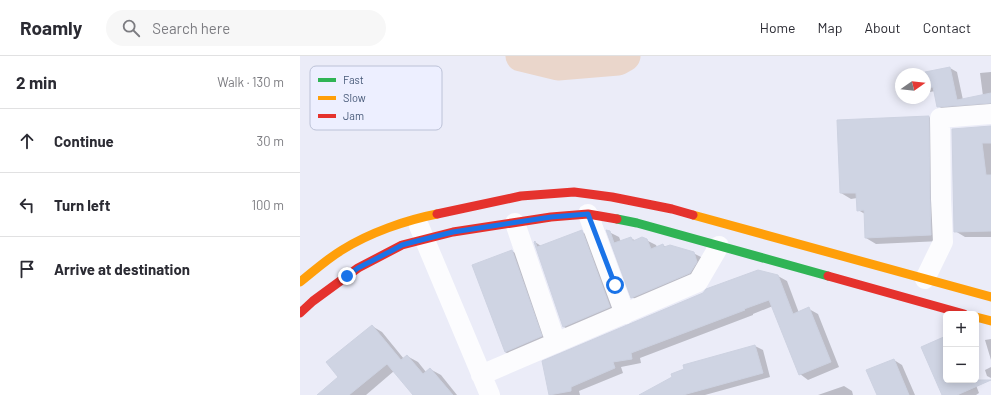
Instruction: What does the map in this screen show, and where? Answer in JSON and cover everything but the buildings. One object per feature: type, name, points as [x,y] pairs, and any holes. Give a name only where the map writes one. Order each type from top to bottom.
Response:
[{"type":"street","points":[[925,279],[944,242],[941,199],[940,118],[991,114]]},
{"type":"street","points":[[300,282],[342,250],[376,232],[416,219],[521,196],[574,192],[612,197],[672,209],[991,297]]},
{"type":"street","points":[[588,214],[625,314]]},
{"type":"street","points":[[300,313],[312,301],[358,268],[402,245],[453,232],[551,217],[588,214],[637,223],[953,311]]},
{"type":"street","points":[[416,219],[490,395]]},
{"type":"street","points":[[515,223],[556,343]]},
{"type":"street","points":[[481,375],[698,282],[719,246]]},
{"type":"street","points":[[979,318],[991,321]]},
{"type":"waterway","points":[[521,56],[558,65],[618,60],[625,56]]},
{"type":"traffic: fast","points":[[617,219],[637,223],[828,276]]},
{"type":"traffic: slow","points":[[300,282],[336,254],[364,238],[400,224],[437,214]]},
{"type":"traffic: slow","points":[[693,215],[991,297]]},
{"type":"traffic: slow","points":[[979,318],[991,321]]},
{"type":"traffic: jam","points":[[437,214],[521,196],[574,192],[612,197],[672,209],[693,215]]},
{"type":"traffic: jam","points":[[300,313],[313,301],[358,268],[402,245],[453,232],[551,217],[588,214],[617,219]]},
{"type":"traffic: jam","points":[[828,276],[953,311]]},
{"type":"route","points":[[347,276],[358,268],[402,245],[413,242],[453,232],[551,217],[588,214],[615,285]]}]
